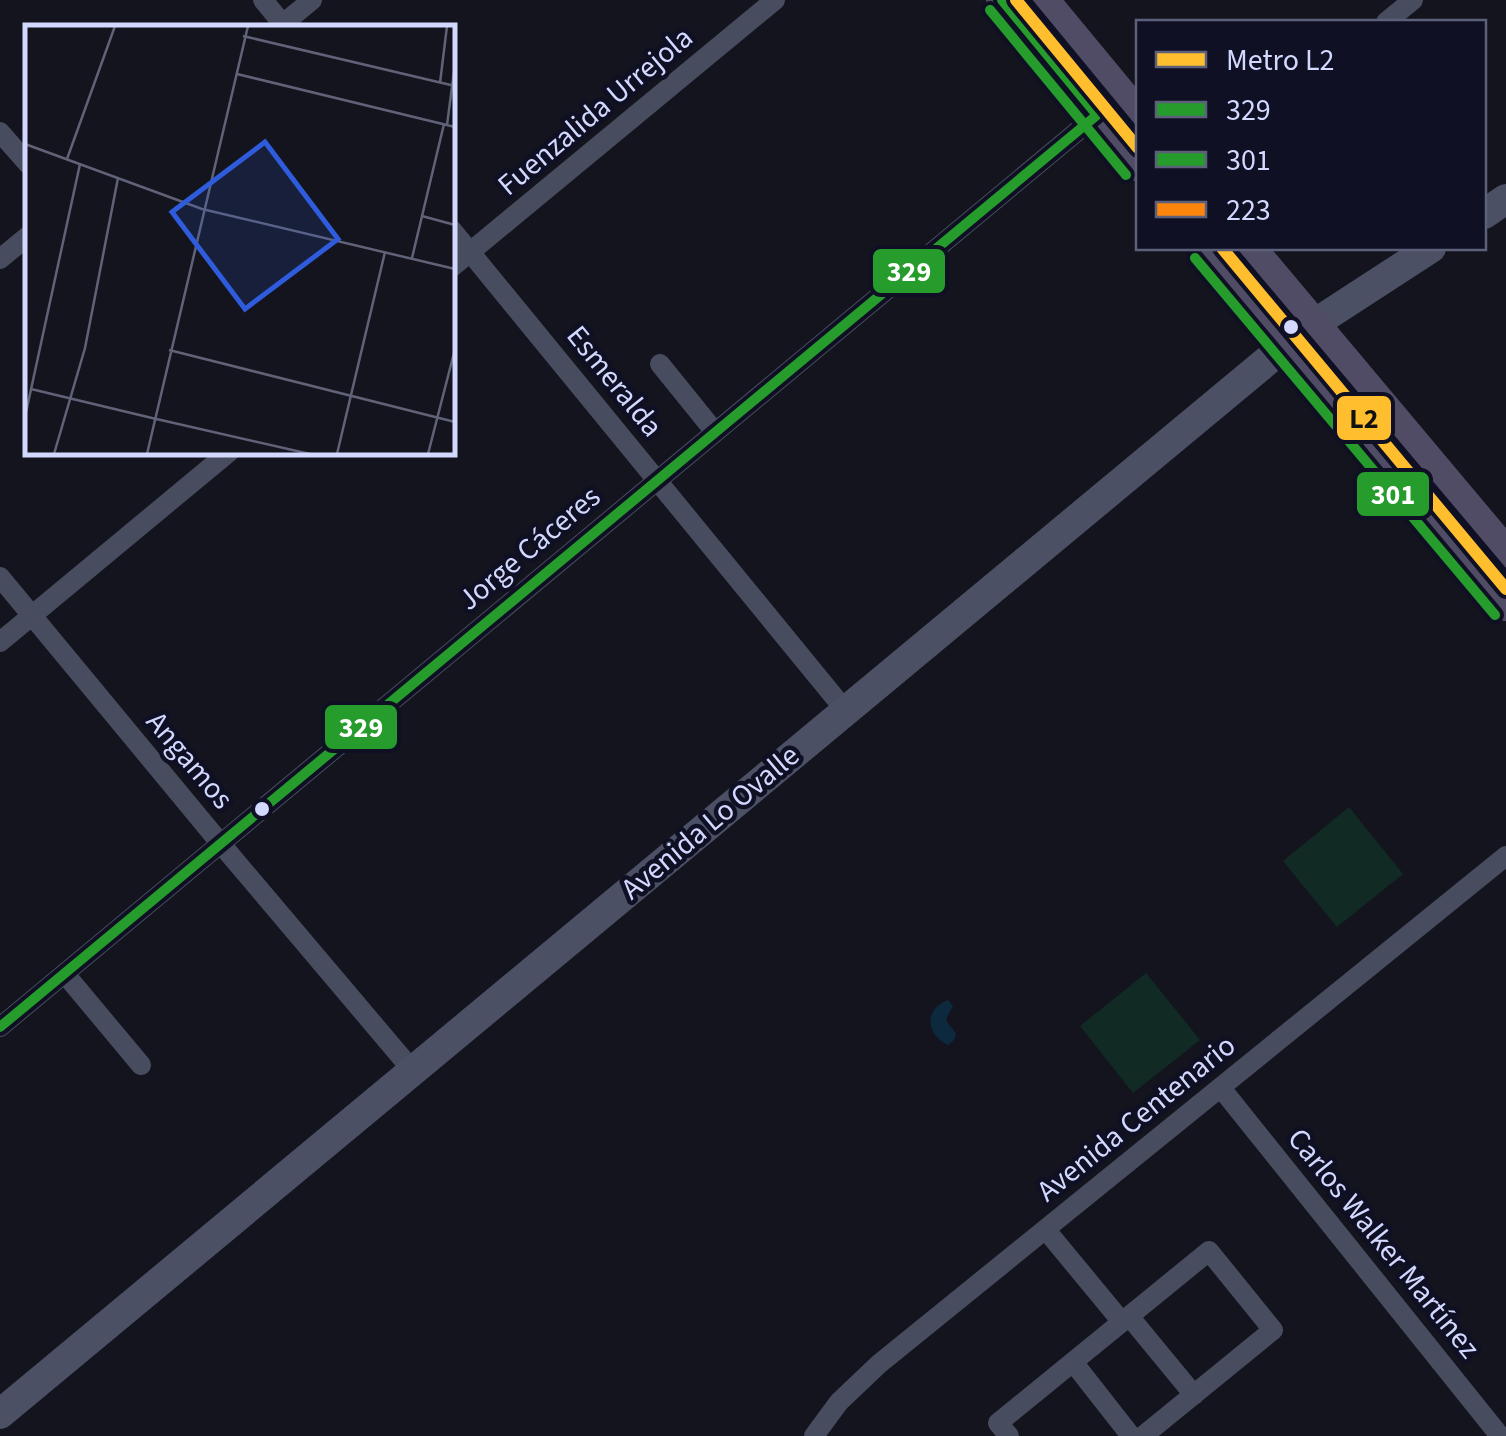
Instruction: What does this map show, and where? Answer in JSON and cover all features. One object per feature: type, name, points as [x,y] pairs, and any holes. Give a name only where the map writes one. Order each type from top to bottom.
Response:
[{"type":"main road","points":[[1002,0],[1136,163]]},
{"type":"main road","points":[[1042,0],[1136,114]]},
{"type":"main road","points":[[1097,115],[1123,111],[1136,115]]},
{"type":"main road","points":[[1208,250],[1286,345],[1499,584]]},
{"type":"main road","points":[[1252,250],[1506,552]]},
{"type":"main road","name":"Avenida Lo Ovalle","points":[[0,1414],[1286,345],[1429,250]]},
{"type":"street","points":[[263,0],[281,25]]},
{"type":"street","points":[[283,25],[312,0]]},
{"type":"street","name":"Fuenzalida Urrejola","points":[[455,265],[775,0]]},
{"type":"street","points":[[1388,20],[1413,0]]},
{"type":"street","name":"Jorge Cáceres","points":[[0,1027],[1097,115]]},
{"type":"street","points":[[0,132],[25,161]]},
{"type":"street","name":"Esmeralda","points":[[455,233],[845,710]]},
{"type":"street","points":[[0,259],[25,238]]},
{"type":"street","points":[[660,364],[716,432]]},
{"type":"street","points":[[0,642],[225,455]]},
{"type":"street","name":"Angamos","points":[[0,577],[413,1071]]},
{"type":"street","name":"Avenida Centenario","points":[[814,1436],[839,1402],[879,1364],[1506,856]]},
{"type":"street","points":[[65,974],[142,1065]]},
{"type":"street","name":"Carlos Walker Martínez","points":[[1221,1088],[1500,1436]]},
{"type":"street","points":[[1046,1230],[1194,1395]]},
{"type":"street","points":[[1009,1436],[998,1423],[1209,1251],[1274,1330],[1144,1436]]},
{"type":"street","points":[[1072,1362],[1132,1436]]},
{"type":"green space","points":[[1349,807],[1403,874],[1337,927],[1283,861]]},
{"type":"green space","points":[[1146,973],[1200,1040],[1133,1093],[1080,1026]]},
{"type":"water","points":[[948,1000],[953,1006],[947,1021],[956,1034],[948,1045],[935,1035],[930,1022],[935,1009]]},
{"type":"metro line","name":"L2","points":[[1016,0],[1136,146]]},
{"type":"metro line","name":"L2","points":[[1224,250],[1506,589]]},
{"type":"transit line","name":"329","points":[[0,1027],[1097,115],[1002,0]]},
{"type":"transit line","name":"223","points":[[1021,0],[1136,140]]},
{"type":"transit line","name":"301","points":[[990,10],[1126,175]]},
{"type":"transit line","name":"223","points":[[1227,250],[1506,582]]},
{"type":"transit line","name":"301","points":[[1195,258],[1495,615]]}]
